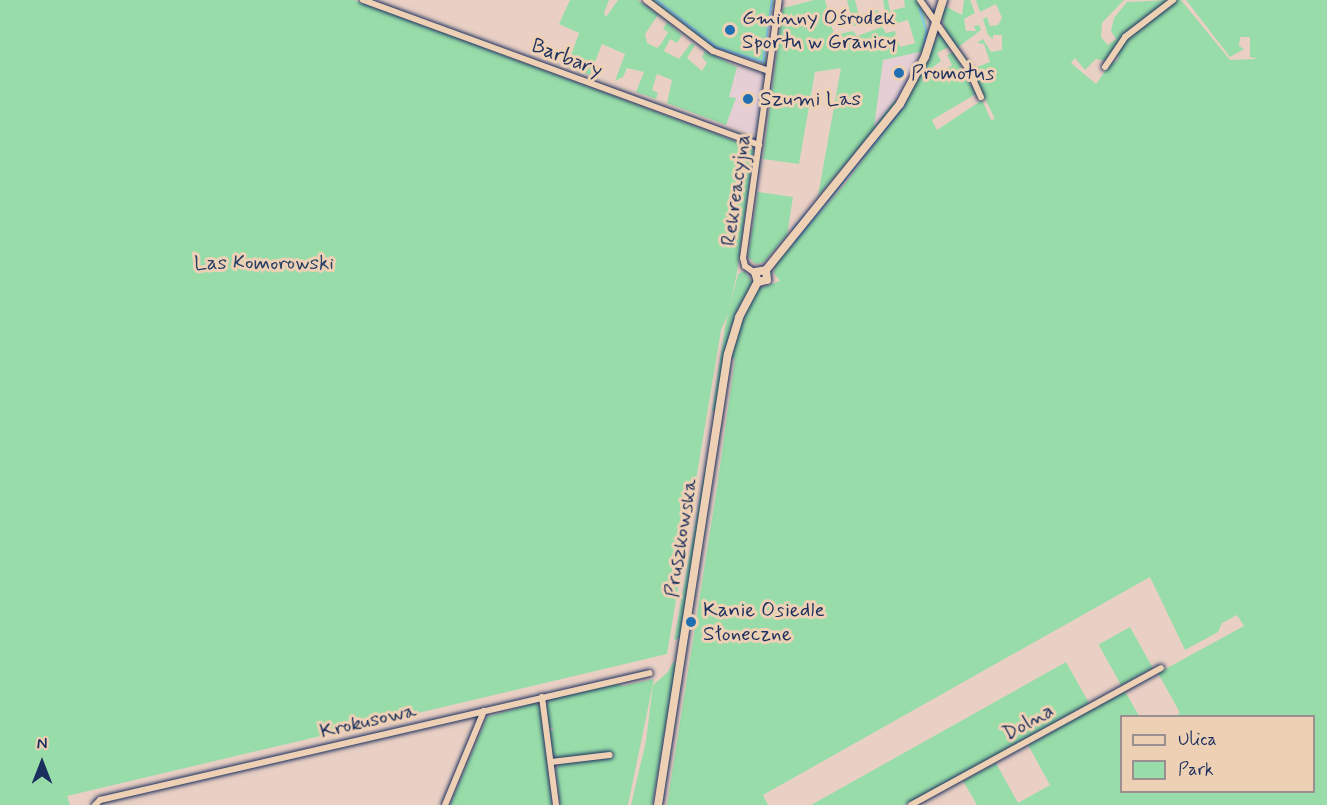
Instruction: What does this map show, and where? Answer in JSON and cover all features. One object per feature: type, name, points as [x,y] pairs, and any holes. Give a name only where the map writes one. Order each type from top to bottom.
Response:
[{"type":"street","name":"Barbary","points":[[363,0],[759,145]]},
{"type":"street","points":[[646,0],[713,51],[769,71]]},
{"type":"street","name":"Rekreacyjna","points":[[755,273],[742,259],[778,0]]},
{"type":"street","points":[[920,0],[968,68],[981,97]]},
{"type":"street","points":[[758,282],[755,273],[766,270],[900,104],[925,57],[943,0]]},
{"type":"street","points":[[1105,67],[1127,34],[1173,0]]},
{"type":"street","name":"Pruszkowska","points":[[658,805],[728,354],[741,311],[758,282],[768,280],[766,270]]},
{"type":"street","name":"Dolna","points":[[911,805],[1161,668]]},
{"type":"street","name":"Krokusowa","points":[[95,805],[100,800],[650,673]]},
{"type":"street","points":[[542,697],[556,805]]},
{"type":"street","points":[[445,805],[484,711]]},
{"type":"street","points":[[551,762],[610,755]]},
{"type":"shaded area","points":[[921,50],[898,96],[874,128],[883,60]]},
{"type":"shaded area","name":"Szumi Las","points":[[737,67],[759,73],[763,78],[756,131],[751,134],[726,125],[736,98],[728,97]]},
{"type":"green space","name":"Las Komorowski","points":[[0,0],[354,0],[751,147],[754,150],[737,272],[729,312],[721,330],[667,654],[67,796],[70,805],[0,805]]},
{"type":"green space","points":[[570,0],[609,0],[604,13],[606,17],[618,0],[638,0],[658,15],[645,34],[647,43],[657,48],[661,44],[668,32],[663,29],[667,22],[682,35],[677,43],[670,39],[664,51],[679,59],[691,43],[695,45],[687,58],[702,71],[707,63],[702,57],[705,51],[737,67],[729,97],[736,98],[726,125],[667,103],[672,80],[657,74],[652,90],[658,93],[656,99],[636,92],[644,72],[627,68],[623,77],[615,81],[625,54],[602,44],[590,75],[567,67],[579,33],[559,24]]},
{"type":"green space","name":"Gminny Ośrodek Sportu w Granicy","points":[[652,0],[774,0],[765,42],[766,64],[714,48]]},
{"type":"green space","points":[[814,0],[825,0],[834,35],[853,31],[857,36],[882,27],[886,33],[895,31],[900,47],[915,43],[908,20],[887,26],[883,0],[888,0],[890,11],[905,7],[904,0],[917,0],[925,15],[928,33],[924,51],[883,60],[874,127],[895,100],[897,104],[818,196],[841,68],[815,72],[799,164],[763,159],[783,8]]},
{"type":"green space","points":[[847,0],[855,0],[859,15],[878,10],[878,23],[854,26]]},
{"type":"green space","points":[[964,0],[970,0],[975,13],[964,19],[966,31],[976,31],[974,26],[979,25],[981,30],[957,48],[945,29],[942,16],[945,6],[962,15]]},
{"type":"green space","points":[[976,0],[1124,0],[1102,23],[1101,37],[1108,45],[1116,39],[1111,31],[1114,18],[1127,2],[1170,0],[1124,35],[1107,61],[1096,59],[1085,70],[1075,58],[1071,63],[1096,84],[1110,64],[1118,60],[1119,49],[1126,38],[1176,0],[1181,0],[1230,60],[1258,59],[1250,57],[1250,37],[1240,37],[1239,46],[1244,49],[1230,57],[1186,0],[1327,0],[1327,805],[977,805],[963,781],[996,763],[1018,803],[1050,785],[1028,745],[1125,691],[1138,715],[1120,715],[1120,793],[1315,793],[1315,715],[1177,715],[1180,713],[1158,673],[1244,626],[1237,615],[1222,623],[1218,632],[1185,650],[1150,577],[763,795],[768,805],[667,805],[717,487],[735,359],[731,358],[741,323],[757,289],[780,281],[774,273],[776,263],[845,184],[902,107],[938,36],[943,35],[950,46],[937,53],[941,61],[932,68],[934,75],[949,73],[947,69],[952,65],[947,55],[953,52],[976,94],[932,120],[937,130],[982,100],[991,120],[995,119],[963,54],[974,68],[990,62],[984,44],[977,43],[983,39],[991,52],[1002,50],[1002,35],[993,35],[993,39],[988,35],[983,19],[987,17],[990,26],[998,25],[1002,18],[996,4],[980,12]]},
{"type":"green space","points":[[758,192],[793,197],[787,235],[764,262],[756,264],[748,257]]},
{"type":"green space","points":[[745,271],[752,283],[731,327],[716,411],[712,411],[725,327],[738,274]]},
{"type":"green space","points":[[706,464],[709,472],[681,638],[674,640]]},
{"type":"green space","points":[[1130,627],[1153,668],[1121,686],[1099,644]]},
{"type":"green space","points":[[673,662],[676,665],[652,805],[631,805],[646,741],[653,685],[668,672]]},
{"type":"green space","points":[[1066,662],[1089,703],[959,776],[904,805],[811,805]]},
{"type":"green space","points":[[654,679],[628,805],[560,805],[556,769],[560,764],[613,757],[613,752],[559,759],[553,755],[550,731],[554,729],[549,727],[546,706],[551,699],[616,683],[622,686]]},
{"type":"green space","points":[[535,703],[540,707],[552,805],[450,805],[487,717]]},
{"type":"waterway","points":[[657,0],[717,47],[763,62],[772,0]]},
{"type":"waterway","points":[[920,9],[927,32],[924,47]]},
{"type":"waterway","points":[[794,243],[905,105]]},
{"type":"waterway","points":[[793,230],[805,215]]},
{"type":"place","name":"Gminny Ośrodek Sportu w Granicy","points":[[730,30]]},
{"type":"place","name":"Promotus","points":[[899,73]]},
{"type":"place","name":"Szumi Las","points":[[748,99]]},
{"type":"place","name":"Kanie Osiedle Słoneczne","points":[[691,622]]}]
